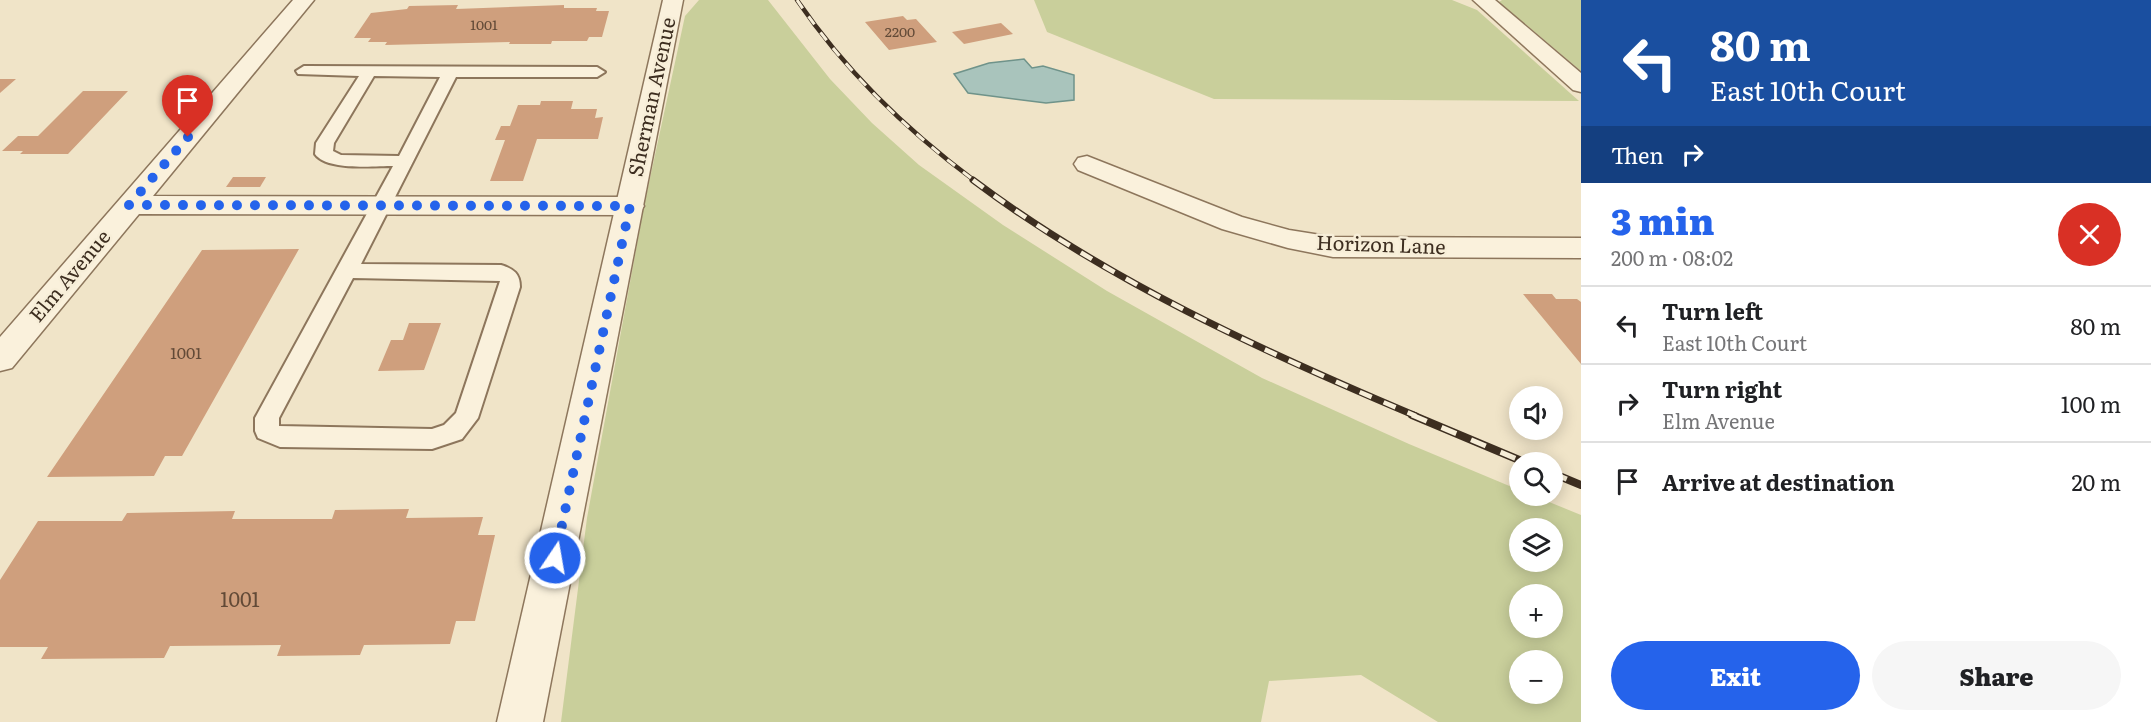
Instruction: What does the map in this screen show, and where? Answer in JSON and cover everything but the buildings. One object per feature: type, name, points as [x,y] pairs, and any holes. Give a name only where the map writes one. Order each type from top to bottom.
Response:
[{"type":"street","name":"Elm Avenue","points":[[0,359],[304,0]]},
{"type":"street","name":"Sherman Avenue","points":[[520,722],[673,0]]},
{"type":"street","points":[[1483,0],[1581,85]]},
{"type":"street","name":"Horizon Lane","points":[[1087,165],[1232,223],[1288,239],[1333,247],[1581,248]]},
{"type":"street","points":[[129,205],[630,206]]},
{"type":"lane","points":[[304,71],[597,72]]},
{"type":"lane","points":[[369,72],[325,143],[324,154],[339,160],[405,161]]},
{"type":"lane","points":[[347,271],[501,272],[510,278],[510,287],[466,418],[453,432],[432,439],[280,437],[267,431],[267,418],[382,206],[450,72]]},
{"type":"green space","points":[[699,0],[768,0],[830,79],[872,123],[919,165],[1003,225],[1107,291],[1262,378],[1509,486],[1509,506],[1559,506],[1581,515],[1581,722],[1438,722],[1361,675],[1269,681],[1261,722],[561,722],[587,518],[644,206],[685,16]]},
{"type":"green space","points":[[1034,0],[1452,0],[1477,10],[1579,101],[1214,99],[1047,32]]},
{"type":"green space","points":[[1502,0],[1581,0],[1581,71],[1499,2]]},
{"type":"water","points":[[1024,59],[1032,68],[1043,66],[1074,75],[1074,100],[1046,103],[968,93],[954,74],[989,63]]},
{"type":"railway","points":[[797,0],[836,51],[878,98],[925,141],[975,181]]},
{"type":"railway","points":[[973,180],[1077,250],[1187,311],[1301,366],[1416,416]]},
{"type":"railway","points":[[1412,415],[1509,456]]},
{"type":"railway","points":[[1563,478],[1581,485]]},
{"type":"route","points":[[188,137],[129,205],[630,206],[555,558]]}]
